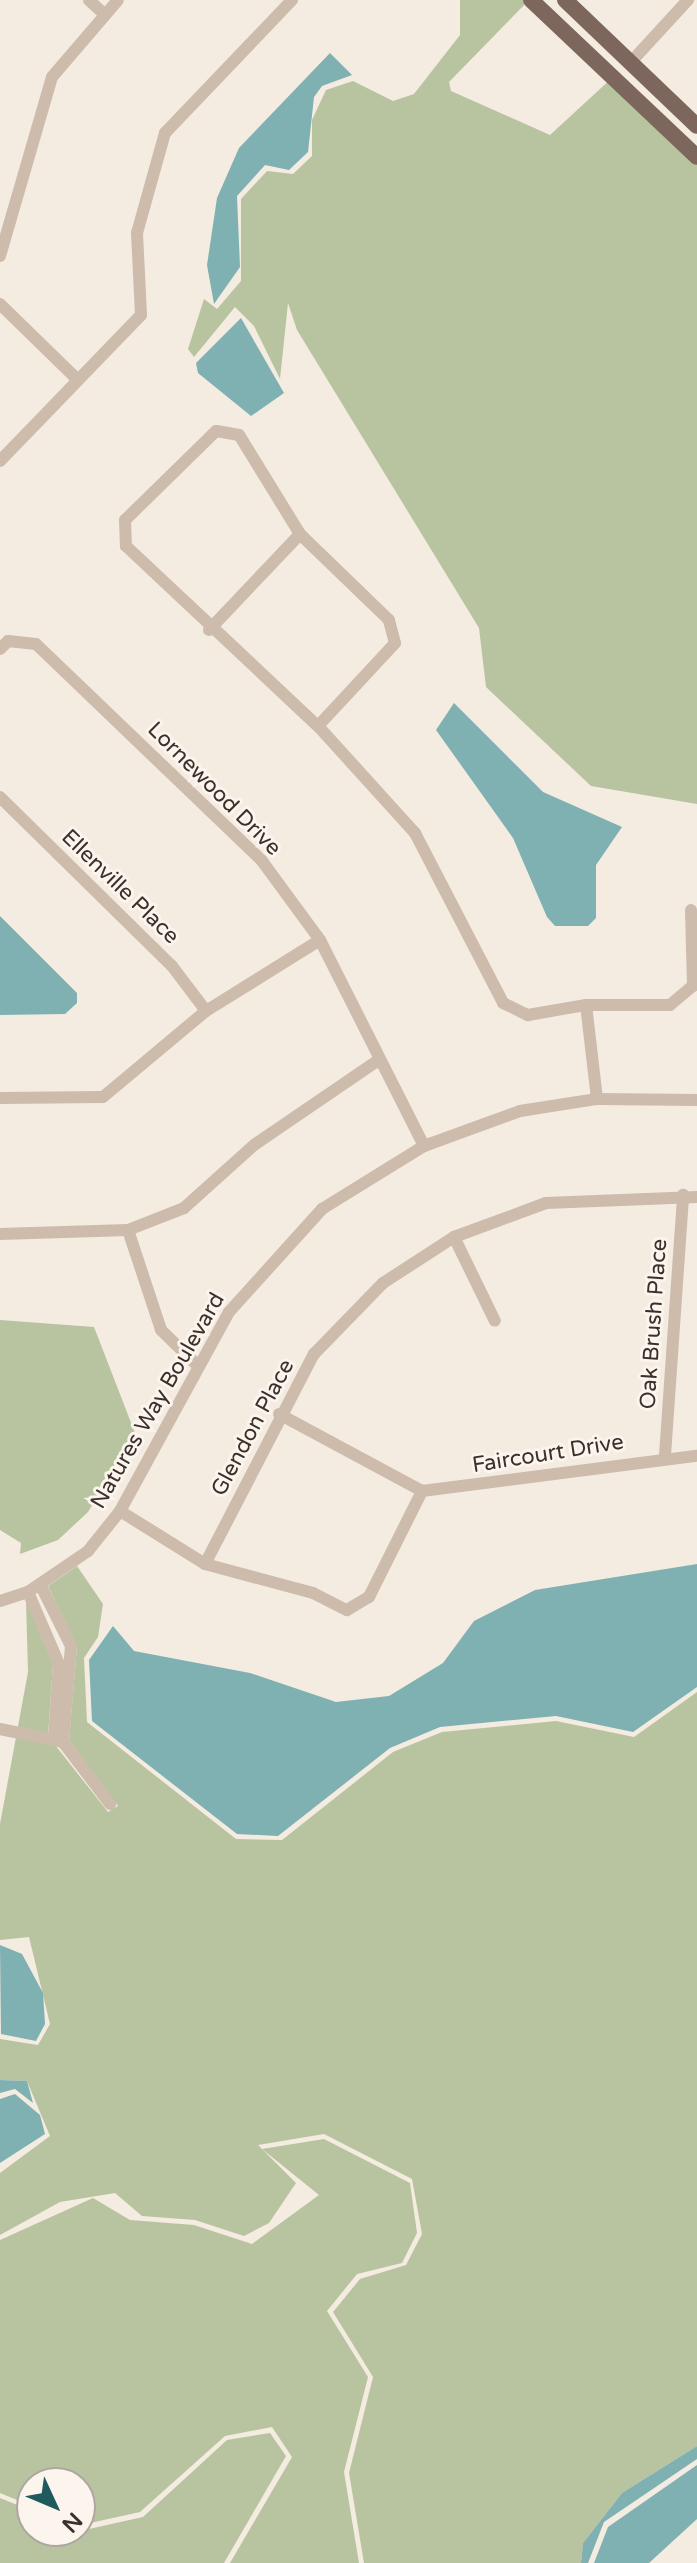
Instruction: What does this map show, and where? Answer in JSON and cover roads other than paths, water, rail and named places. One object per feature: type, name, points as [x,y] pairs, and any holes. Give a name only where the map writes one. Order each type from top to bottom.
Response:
[{"type":"main road","points":[[531,0],[697,157]]},
{"type":"main road","points":[[565,0],[697,126]]},
{"type":"street","points":[[89,0],[104,14]]},
{"type":"street","points":[[0,256],[52,77],[118,0]]},
{"type":"street","points":[[0,461],[141,315],[137,233],[165,133],[292,0]]},
{"type":"street","points":[[630,63],[688,0]]},
{"type":"street","points":[[0,304],[78,380]]},
{"type":"street","points":[[318,726],[395,643],[389,620],[300,534],[239,435],[216,431],[125,520],[126,546],[209,630],[318,726],[415,833],[503,1003],[528,1015],[586,1005],[670,1005],[693,986],[691,910]]},
{"type":"street","points":[[209,630],[300,534]]},
{"type":"street","name":"Lornewood Drive","points":[[0,649],[8,641],[36,644],[262,861],[320,940],[377,1061],[424,1146]]},
{"type":"street","name":"Ellenville Place","points":[[0,797],[172,966],[206,1011]]},
{"type":"street","points":[[0,1098],[103,1097],[206,1011],[320,940]]},
{"type":"street","points":[[586,1005],[597,1099]]},
{"type":"street","points":[[0,1234],[128,1230],[184,1208],[254,1145],[377,1061]]},
{"type":"street","name":"Natures Way Boulevard","points":[[0,1601],[28,1592],[88,1551],[120,1511],[197,1365],[237,1301],[322,1209],[424,1146],[520,1111],[597,1099],[697,1100]]},
{"type":"street","name":"Glendon Place","points":[[205,1564],[279,1414],[314,1354],[383,1283],[454,1237],[546,1203],[683,1195],[697,1197]]},
{"type":"street","name":"Oak Brush Place","points":[[665,1455],[683,1195]]},
{"type":"street","points":[[128,1230],[161,1330],[197,1365]]},
{"type":"street","points":[[454,1237],[495,1321]]},
{"type":"street","points":[[120,1511],[205,1564],[313,1593],[347,1610],[369,1597],[422,1491],[279,1414]]},
{"type":"street","name":"Faircourt Drive","points":[[422,1491],[494,1487],[665,1455],[697,1456]]},
{"type":"street","points":[[40,1584],[59,1617],[72,1660],[58,1740]]},
{"type":"street","points":[[28,1592],[59,1664],[58,1740],[110,1804]]},
{"type":"street","points":[[44,1625],[59,1617]]},
{"type":"street","points":[[0,1729],[58,1740]]},
{"type":"water","points":[[330,53],[352,75],[322,86],[314,97],[308,152],[289,170],[265,165],[237,196],[240,267],[214,304],[207,265],[217,198],[239,148]]},
{"type":"water","points":[[241,318],[284,393],[251,416],[198,373],[196,363]]},
{"type":"water","points":[[454,703],[543,792],[622,827],[596,865],[596,918],[588,926],[555,926],[547,917],[513,838],[436,730]]},
{"type":"water","points":[[0,916],[77,993],[77,1003],[65,1014],[0,1015]]},
{"type":"water","points":[[697,1564],[697,1687],[633,1732],[556,1716],[440,1727],[390,1748],[278,1836],[237,1834],[92,1721],[89,1660],[113,1626],[134,1651],[250,1673],[336,1702],[389,1696],[443,1663],[474,1621],[535,1590]]},
{"type":"water","points":[[0,1945],[22,1954],[43,1993],[45,2024],[36,2041],[1,2034]]},
{"type":"water","points":[[0,2080],[27,2081],[33,2103],[15,2089],[0,2093]]},
{"type":"water","points":[[15,2094],[40,2115],[45,2134],[0,2163],[0,2099]]},
{"type":"water","points":[[697,2446],[697,2459],[604,2522],[588,2563],[581,2563],[583,2543],[622,2493]]},
{"type":"water","points":[[697,2465],[697,2519],[649,2563],[594,2563],[608,2527]]}]
